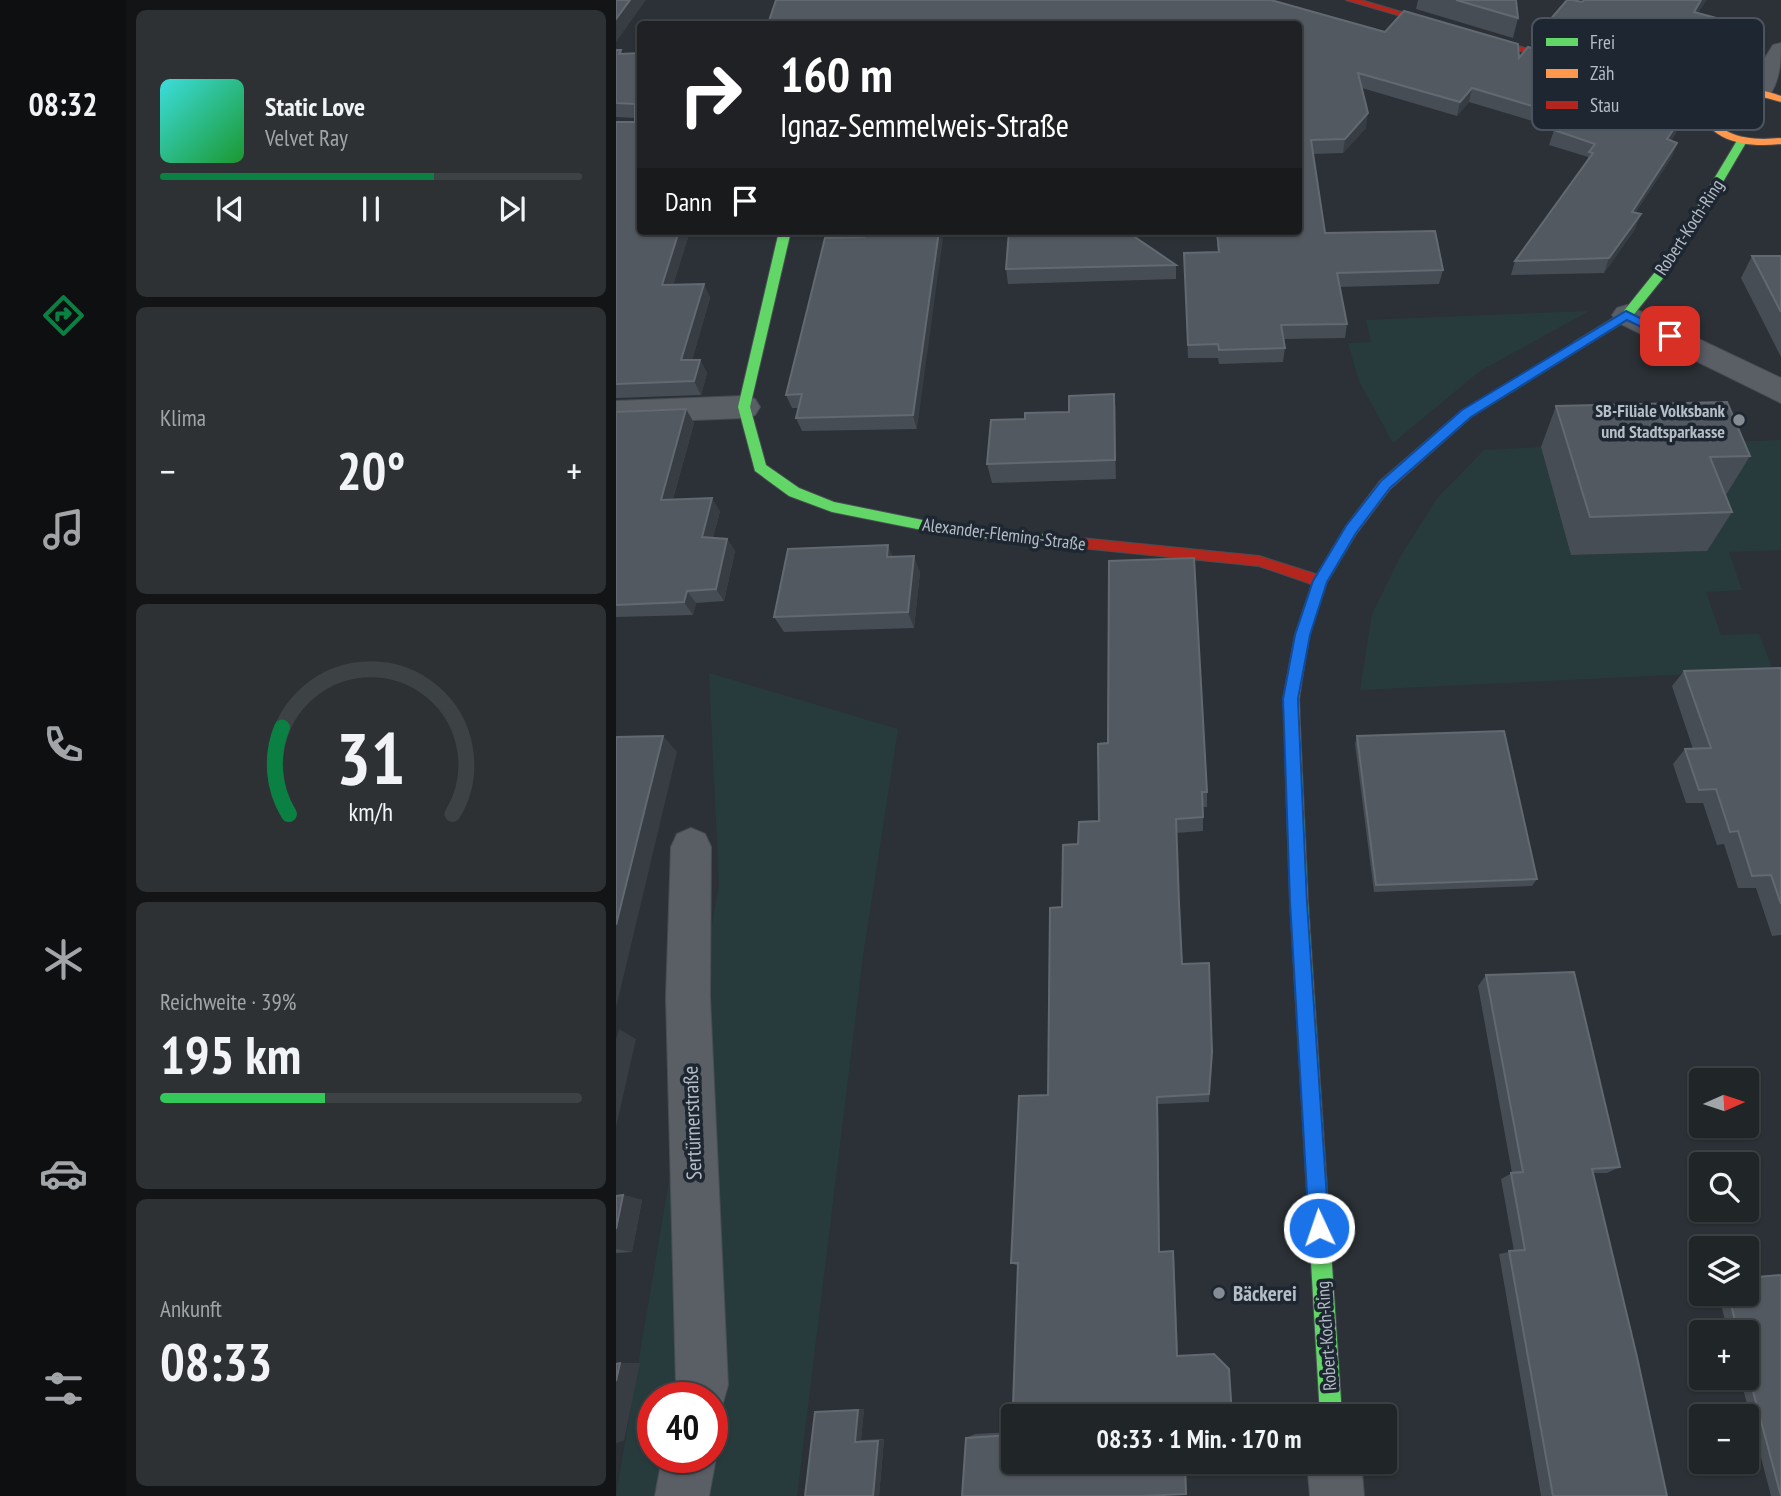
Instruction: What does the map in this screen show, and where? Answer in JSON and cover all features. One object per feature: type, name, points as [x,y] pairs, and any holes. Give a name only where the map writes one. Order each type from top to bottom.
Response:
[{"type":"street","points":[[1352,0],[1532,52]]},
{"type":"street","points":[[1770,95],[1781,50]]},
{"type":"street","points":[[1717,130],[1742,141],[1781,141]]},
{"type":"street","name":"Robert-Koch-Ring","points":[[1330,1404],[1299,902],[1290,699],[1302,635],[1320,581],[1351,530],[1385,485],[1466,414],[1626,315],[1672,259],[1742,141]]},
{"type":"street","name":"Alexander-Fleming-Straße","points":[[784,235],[744,407],[760,468],[794,492],[832,508],[947,530],[1259,561],[1320,581]]},
{"type":"street","points":[[1626,315],[1760,379],[1781,392]]},
{"type":"street","points":[[616,412],[744,407]]},
{"type":"street","name":"Sertürnerstraße","points":[[691,847],[688,998],[701,1382]]},
{"type":"street","points":[[682,1496],[686,1473]]},
{"type":"street","points":[[1335,1474],[1336,1496]]},
{"type":"shaded area","points":[[1589,311],[1480,371],[1393,443],[1359,381],[1348,343],[1371,342],[1366,320]]},
{"type":"shaded area","points":[[1781,440],[1781,550],[1729,552],[1742,590],[1706,592],[1721,635],[1759,634],[1773,670],[1360,690],[1372,614],[1400,557],[1438,497],[1484,450],[1541,447],[1571,555],[1707,551],[1704,443]]},
{"type":"shaded area","points":[[709,673],[898,729],[863,956],[797,1496],[616,1496],[719,884]]},
{"type":"building","points":[[616,0],[630,0],[616,19]]},
{"type":"building","points":[[776,0],[1271,0],[1385,32],[1404,11],[1518,44],[1519,58],[1528,47],[1532,48],[1532,106],[1472,88],[1460,102],[1358,73],[1368,113],[1345,139],[1311,140],[1325,233],[1435,231],[1443,270],[1337,273],[1347,324],[1281,325],[1285,348],[1219,350],[1218,344],[1188,345],[1184,253],[1219,252],[1217,235],[1302,235],[1302,21],[769,21]]},
{"type":"building","points":[[1456,0],[1516,0],[1518,18]]},
{"type":"building","points":[[1567,0],[1701,0],[1694,12],[1717,18],[1552,18]]},
{"type":"building","points":[[616,50],[621,50],[619,54],[637,53],[637,235],[678,235],[662,285],[704,284],[681,360],[700,360],[694,381],[616,384],[616,122],[635,122],[635,104],[616,103]]},
{"type":"building","points":[[1554,130],[1673,130],[1667,139],[1677,143],[1632,212],[1641,214],[1609,258],[1515,261],[1593,153],[1589,152],[1595,144]]},
{"type":"building","points":[[938,235],[913,415],[796,418],[802,394],[786,395],[825,238]]},
{"type":"building","points":[[1009,235],[1132,235],[1176,265],[1006,269]]},
{"type":"building","points":[[1752,256],[1781,256],[1781,312]]},
{"type":"building","points":[[1114,394],[1115,460],[987,464],[991,420],[1025,419],[1025,413],[1069,412],[1069,396]]},
{"type":"building","points":[[1727,402],[1750,456],[1710,457],[1732,512],[1590,517],[1556,406]]},
{"type":"building","points":[[686,409],[661,500],[712,498],[702,537],[727,539],[716,589],[687,591],[684,602],[616,605],[616,412]]},
{"type":"building","points":[[888,545],[887,557],[914,556],[908,612],[774,617],[788,549]]},
{"type":"building","points":[[1194,558],[1207,792],[1202,792],[1203,817],[1176,819],[1179,903],[1182,964],[1209,963],[1212,1052],[1209,1094],[1157,1097],[1159,1252],[1173,1251],[1177,1356],[1214,1354],[1229,1369],[1231,1404],[1013,1404],[1018,1263],[1011,1263],[1019,1096],[1048,1095],[1050,908],[1062,907],[1063,845],[1078,844],[1079,822],[1099,821],[1098,744],[1108,743],[1109,561]]},
{"type":"building","points":[[1781,668],[1781,904],[1771,875],[1752,876],[1738,831],[1730,832],[1716,789],[1699,790],[1685,749],[1711,748],[1684,671]]},
{"type":"building","points":[[1504,731],[1537,879],[1376,885],[1357,736]]},
{"type":"building","points":[[663,736],[616,925],[616,737]]},
{"type":"building","points":[[1574,972],[1620,1167],[1592,1169],[1667,1496],[1553,1496],[1509,1251],[1525,1250],[1511,1173],[1523,1172],[1486,975]]},
{"type":"building","points":[[623,1195],[616,1229],[616,1196]]},
{"type":"building","points":[[1781,1275],[1781,1496],[1759,1414],[1759,1404],[1756,1404],[1753,1390],[1759,1390],[1759,1320],[1735,1320],[1731,1306],[1759,1306],[1759,1277]]},
{"type":"building","points":[[620,1363],[616,1381],[616,1364]]},
{"type":"building","points":[[858,1410],[855,1442],[878,1441],[873,1496],[805,1496],[815,1412]]},
{"type":"building","points":[[1001,1436],[1001,1474],[1185,1474],[1186,1494],[962,1496],[966,1438]]},
{"type":"traffic: fast","points":[[1578,345],[1627,315],[1672,259],[1742,141]]},
{"type":"traffic: fast","points":[[784,235],[744,407],[760,468],[794,492],[832,507],[947,530],[1081,543]]},
{"type":"traffic: fast","points":[[1293,749],[1299,902],[1330,1404]]},
{"type":"traffic: slow","points":[[1764,94],[1781,99]]},
{"type":"traffic: slow","points":[[1717,130],[1743,141],[1781,141]]},
{"type":"traffic: slow","points":[[1293,749],[1291,699],[1302,635],[1320,581],[1351,530],[1385,485],[1466,414],[1578,345]]},
{"type":"traffic: jam","points":[[1351,0],[1532,52]]},
{"type":"traffic: jam","points":[[1081,543],[1259,561],[1320,581]]},
{"type":"place","name":"SB-Filiale Volksbank und Stadtsparkasse","points":[[1739,420]]},
{"type":"place","name":"Bäckerei","points":[[1219,1293]]},
{"type":"route","points":[[1319,1228],[1299,902],[1290,699],[1302,635],[1320,581],[1351,530],[1385,485],[1466,414],[1626,315],[1670,336]]}]
